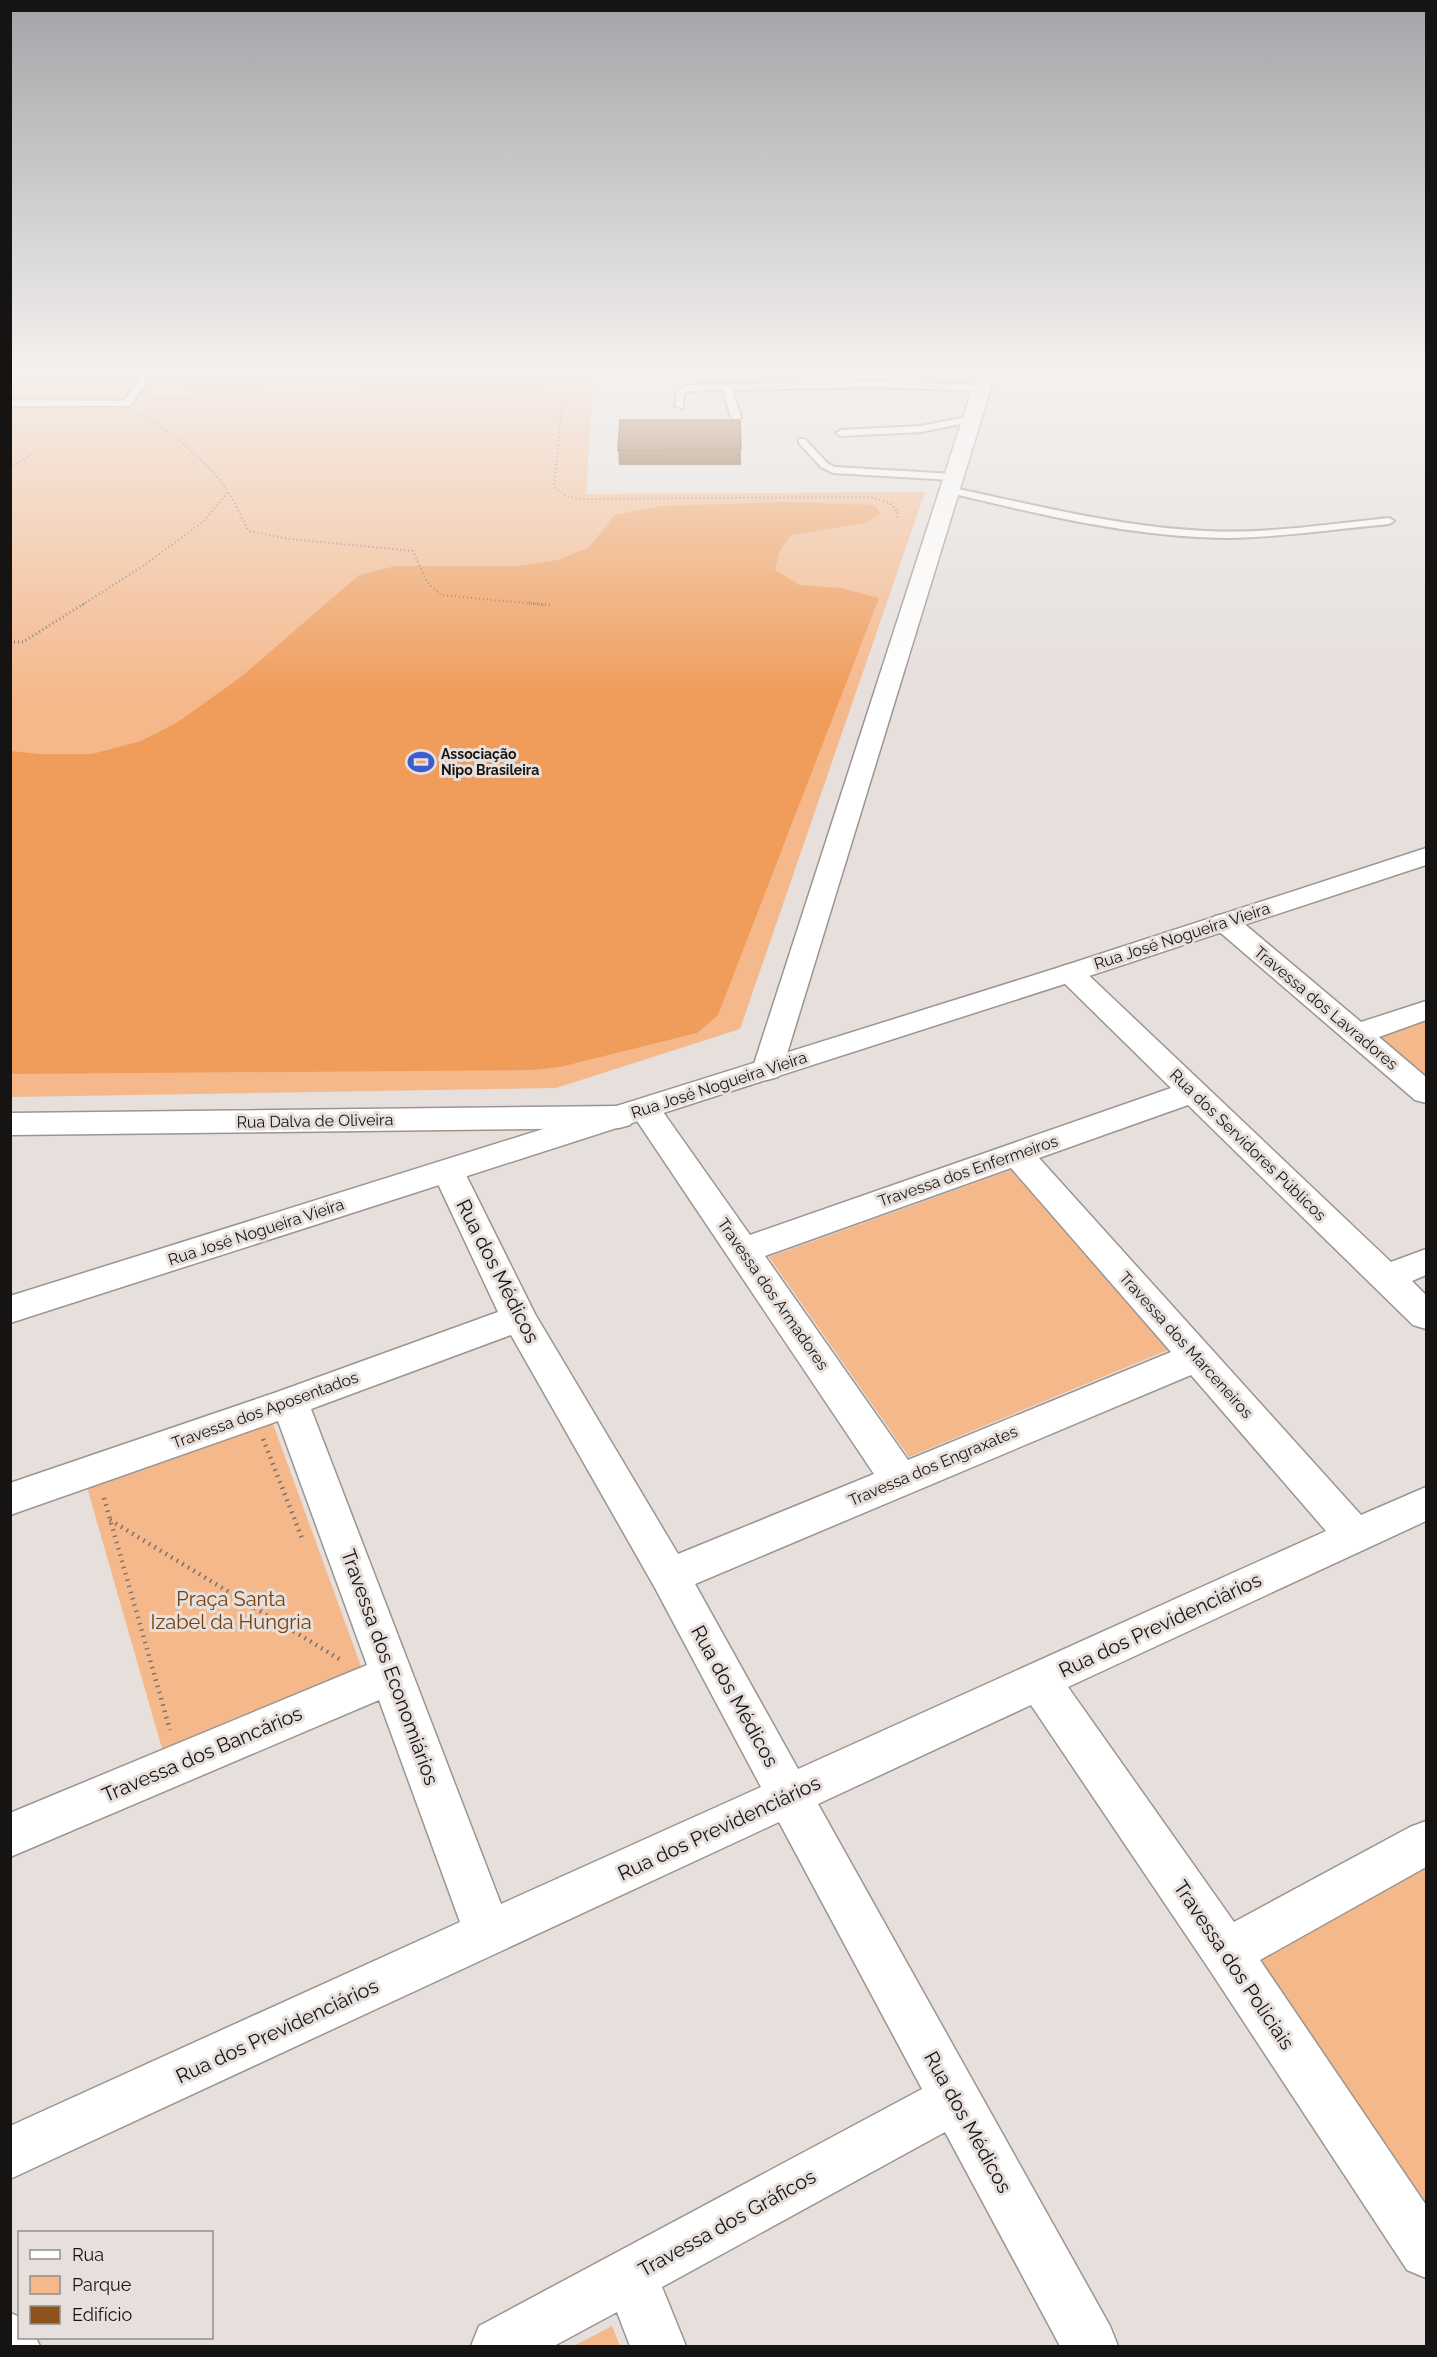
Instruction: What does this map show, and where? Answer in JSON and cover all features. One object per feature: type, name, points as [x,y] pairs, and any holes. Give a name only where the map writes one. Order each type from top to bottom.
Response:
[{"type":"street","points":[[767,1070],[953,478]]},
{"type":"street","name":"Rua José Nogueira Vieira","points":[[10,1310],[1070,973],[1426,856]]},
{"type":"street","name":"Travessa dos Lavradores","points":[[1225,922],[1426,1093]]},
{"type":"street","name":"Rua dos Servidores Públicos","points":[[1070,973],[1426,1317]]},
{"type":"street","points":[[1357,1034],[1426,1010]]},
{"type":"street","name":"Travessa dos Enfermeiros","points":[[742,1251],[1194,1091]]},
{"type":"street","name":"Rua Dalva de Oliveira","points":[[10,1124],[632,1113]]},
{"type":"street","name":"Travessa dos Armadores","points":[[632,1113],[742,1251],[900,1480]]},
{"type":"street","name":"Travessa dos Marceneiros","points":[[1017,1154],[1355,1536]]},
{"type":"street","name":"Rua dos Médicos","points":[[448,1171],[519,1318],[669,1576],[1090,2346]]},
{"type":"street","points":[[1386,1278],[1426,1261]]},
{"type":"street","name":"Travessa dos Aposentados","points":[[10,1499],[519,1318]]},
{"type":"street","name":"Travessa dos Engraxates","points":[[669,1576],[1197,1357]]},
{"type":"street","name":"Travessa dos Economiários","points":[[290,1401],[488,1933]]},
{"type":"street","name":"Rua dos Previdenciários","points":[[10,2153],[1426,1503]]},
{"type":"street","name":"Travessa dos Bancários","points":[[10,1834],[393,1674]]},
{"type":"street","name":"Travessa dos Policiais","points":[[1039,1681],[1226,1952],[1426,2251]]},
{"type":"street","points":[[1226,1952],[1426,1843]]},
{"type":"street","name":"Travessa dos Gráficos","points":[[499,2346],[955,2099]]},
{"type":"street","points":[[630,2276],[658,2346]]},
{"type":"street","points":[[10,2341],[12,2346]]},
{"type":"lane","points":[[906,478],[951,483],[1131,526],[1208,534],[1242,534],[1389,521]]},
{"type":"path","points":[[217,478],[228,492],[249,531],[274,538],[331,544],[382,545],[413,551],[426,582],[441,595],[551,605]]},
{"type":"path","points":[[555,478],[554,487],[568,497],[583,500],[870,498],[890,502],[898,512],[896,521]]},
{"type":"path","points":[[10,642],[23,642],[143,566],[203,522],[228,492]]},
{"type":"path","points":[[252,1442],[263,1439],[305,1546]]},
{"type":"path","points":[[102,1493],[171,1733],[182,1729]]},
{"type":"path","points":[[110,1520],[342,1660]]},
{"type":"path","points":[[334,1666],[342,1660],[343,1651]]},
{"type":"green space","name":"Associação Nipo Brasileira","points":[[10,478],[587,478],[586,494],[925,492],[740,1029],[556,1088],[11,1097]]},
{"type":"green space","points":[[1426,1021],[1426,1079],[1378,1038]]},
{"type":"green space","points":[[1011,1170],[1168,1350],[909,1457],[769,1257]]},
{"type":"green space","name":"Praça Santa Izabel da Hungria","points":[[272,1421],[362,1669],[163,1752],[87,1487]]},
{"type":"green space","points":[[1426,1868],[1426,2212],[1256,1962]]},
{"type":"green space","points":[[612,2326],[620,2346],[574,2346]]},
{"type":"shaded area","name":"Associação Nipo Brasileira","points":[[788,502],[875,505],[880,514],[865,523],[791,535],[779,552],[775,570],[800,585],[841,588],[879,598],[718,1015],[697,1033],[560,1067],[533,1070],[11,1074],[11,751],[39,754],[92,754],[141,741],[178,722],[242,676],[359,575],[396,566],[518,566],[558,560],[589,547],[615,515],[660,506]]},
{"type":"place","name":"Associação Nipo Brasileira","points":[[421,762]]}]
